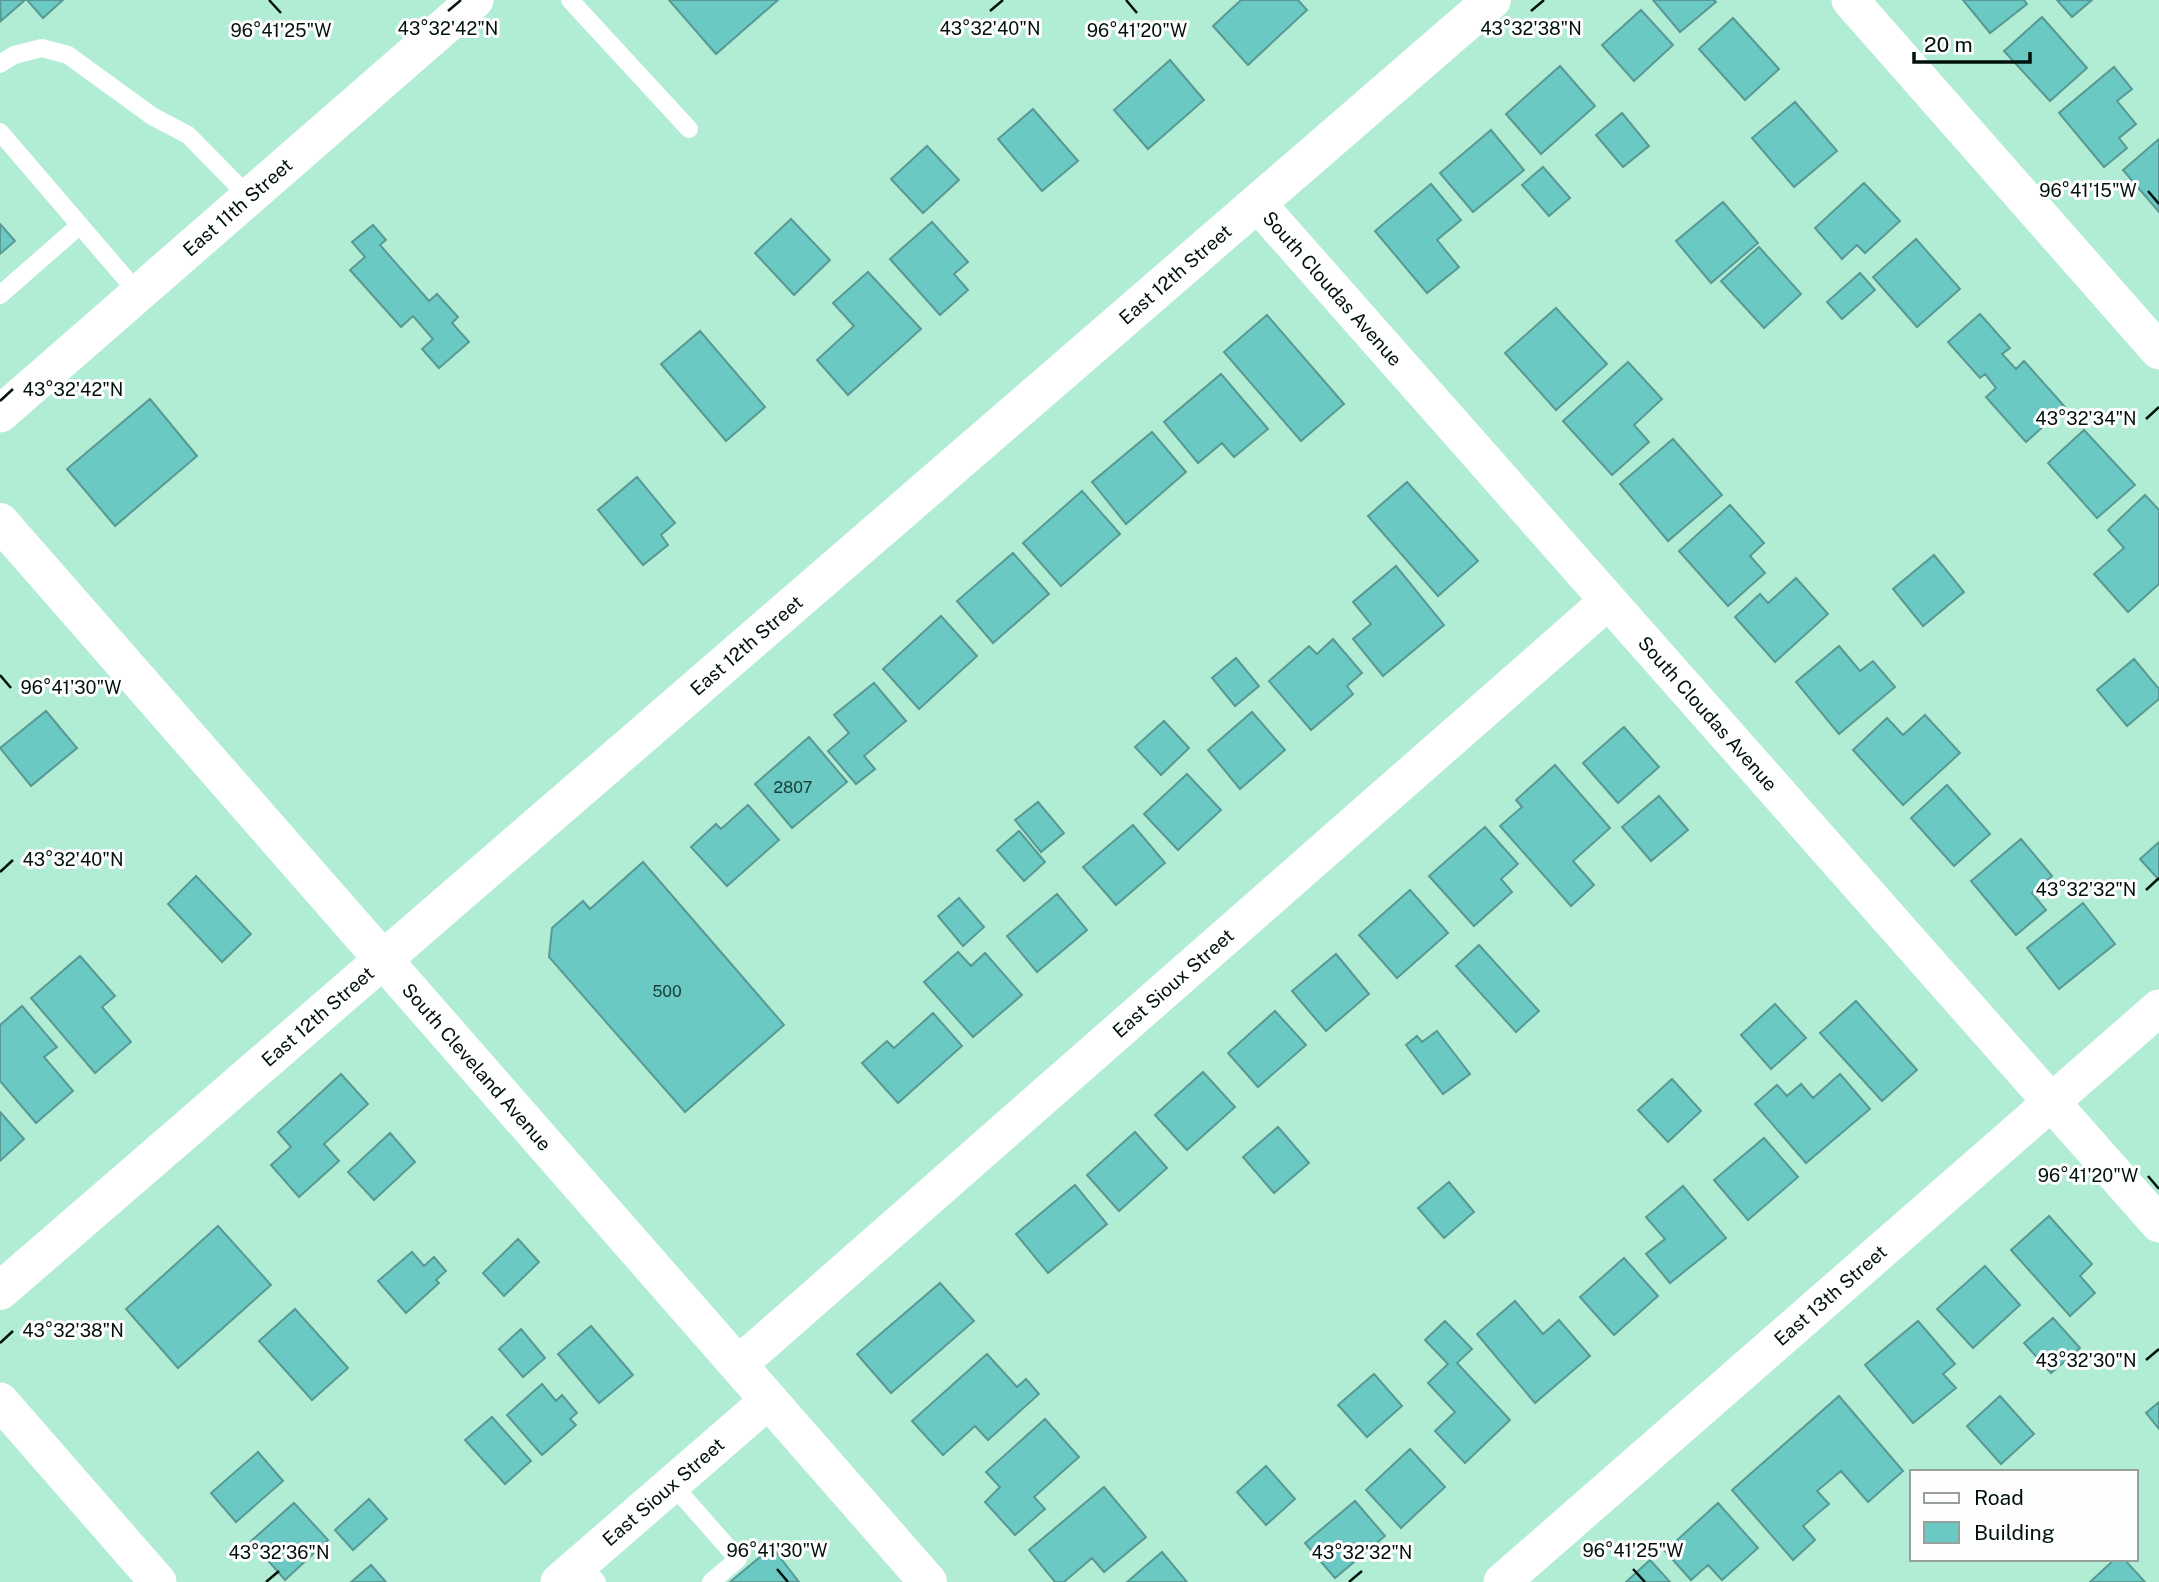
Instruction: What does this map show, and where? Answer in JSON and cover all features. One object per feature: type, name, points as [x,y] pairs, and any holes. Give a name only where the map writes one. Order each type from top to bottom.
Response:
[{"type":"street","name":"East 11th Street","points":[[0,414],[475,0]]},
{"type":"street","name":"East 12th Street","points":[[0,1291],[1492,0]]},
{"type":"street","points":[[1850,0],[2159,351]]},
{"type":"street","name":"South Cloudas Avenue","points":[[1257,203],[2159,1224]]},
{"type":"street","name":"South Cleveland Avenue","points":[[0,522],[928,1582]]},
{"type":"street","name":"East Sioux Street","points":[[738,1365],[1608,601]]},
{"type":"street","name":"East 13th Street","points":[[1502,1582],[2159,1008]]},
{"type":"street","name":"East Sioux Street","points":[[579,1576],[672,1484],[769,1400]]},
{"type":"street","points":[[0,1401],[158,1582]]},
{"type":"lane","points":[[570,0],[689,129]]},
{"type":"lane","points":[[0,64],[14,55],[41,48],[68,55],[152,116],[188,135],[249,197]]},
{"type":"lane","points":[[0,132],[138,293]]},
{"type":"lane","points":[[0,295],[80,225]]},
{"type":"lane","points":[[672,1484],[738,1559],[711,1582]]},
{"type":"building","points":[[0,0],[25,0],[1,21]]},
{"type":"building","points":[[27,0],[63,0],[43,18]]},
{"type":"building","points":[[669,0],[778,0],[716,54]]},
{"type":"building","points":[[1241,0],[1298,0],[1307,10],[1248,65],[1213,26]]},
{"type":"building","points":[[1653,0],[1714,0],[1716,2],[1680,32]]},
{"type":"building","points":[[1963,0],[2024,0],[2027,4],[1990,33]]},
{"type":"building","points":[[2057,0],[2092,0],[2072,17]]},
{"type":"building","points":[[1641,10],[1673,45],[1634,81],[1602,45]]},
{"type":"building","points":[[2042,17],[2087,68],[2050,101],[2004,51]]},
{"type":"building","points":[[1733,18],[1779,69],[1745,100],[1699,49]]},
{"type":"building","points":[[1170,60],[1204,100],[1148,149],[1114,110]]},
{"type":"building","points":[[1560,66],[1595,106],[1541,154],[1506,114]]},
{"type":"building","points":[[2114,67],[2132,89],[2117,101],[2136,124],[2119,138],[2127,148],[2104,167],[2059,113]]},
{"type":"building","points":[[1795,102],[1837,151],[1794,187],[1752,138]]},
{"type":"building","points":[[1033,109],[1078,161],[1042,191],[998,139]]},
{"type":"building","points":[[1622,113],[1649,146],[1623,167],[1596,135]]},
{"type":"building","points":[[1491,130],[1524,170],[1473,212],[1440,173]]},
{"type":"building","points":[[2159,139],[2159,212],[2123,170]]},
{"type":"building","points":[[927,146],[959,180],[923,213],[891,179]]},
{"type":"building","points":[[1543,167],[1570,198],[1549,216],[1522,185]]},
{"type":"building","points":[[1864,183],[1900,221],[1865,253],[1857,245],[1842,259],[1815,228]]},
{"type":"building","points":[[1431,184],[1461,220],[1437,240],[1459,267],[1427,293],[1375,231]]},
{"type":"building","points":[[1723,202],[1758,243],[1711,283],[1676,241]]},
{"type":"building","points":[[791,219],[830,260],[794,295],[755,253]]},
{"type":"building","points":[[932,222],[968,262],[954,274],[968,290],[940,315],[890,259]]},
{"type":"building","points":[[0,224],[15,241],[0,254]]},
{"type":"building","points":[[373,225],[386,240],[380,245],[429,301],[437,294],[458,317],[452,323],[469,342],[439,368],[422,349],[433,339],[413,316],[401,327],[350,270],[365,257],[352,242]]},
{"type":"building","points":[[1916,239],[1960,289],[1917,327],[1873,277]]},
{"type":"building","points":[[1759,247],[1801,294],[1764,328],[1721,281]]},
{"type":"building","points":[[868,272],[921,329],[848,395],[817,360],[854,326],[833,303]]},
{"type":"building","points":[[1860,273],[1875,290],[1842,319],[1827,302]]},
{"type":"building","points":[[1556,308],[1607,364],[1556,410],[1505,353]]},
{"type":"building","points":[[1980,314],[2010,348],[2002,354],[2016,369],[2024,361],[2065,407],[2026,442],[1986,397],[1996,388],[1985,374],[1980,378],[1948,342]]},
{"type":"building","points":[[1267,315],[1344,404],[1301,441],[1224,352]]},
{"type":"building","points":[[700,331],[765,407],[726,441],[661,364]]},
{"type":"building","points":[[1628,362],[1662,399],[1634,425],[1649,442],[1612,475],[1563,421]]},
{"type":"building","points":[[1221,374],[1268,429],[1234,457],[1222,443],[1198,463],[1164,422]]},
{"type":"building","points":[[150,399],[197,456],[115,526],[67,469]]},
{"type":"building","points":[[2084,430],[2135,485],[2097,518],[2048,463]]},
{"type":"building","points":[[1152,432],[1186,472],[1126,524],[1092,482]]},
{"type":"building","points":[[1673,439],[1722,495],[1668,541],[1620,484]]},
{"type":"building","points":[[637,477],[675,523],[661,535],[668,545],[643,565],[598,510]]},
{"type":"building","points":[[1407,482],[1478,561],[1438,596],[1368,516]]},
{"type":"building","points":[[1082,491],[1120,534],[1061,586],[1023,543]]},
{"type":"building","points":[[2145,495],[2159,510],[2159,584],[2128,612],[2094,574],[2124,548],[2108,530]]},
{"type":"building","points":[[1730,505],[1764,543],[1750,556],[1765,573],[1728,606],[1679,551]]},
{"type":"building","points":[[1013,553],[1049,594],[993,643],[957,601]]},
{"type":"building","points":[[1934,555],[1964,592],[1923,626],[1893,589]]},
{"type":"building","points":[[1396,566],[1444,625],[1383,676],[1353,639],[1371,624],[1353,602]]},
{"type":"building","points":[[1796,578],[1828,614],[1775,662],[1735,617],[1760,594],[1768,603]]},
{"type":"building","points":[[941,616],[977,656],[919,709],[883,669]]},
{"type":"building","points":[[1333,639],[1362,673],[1347,686],[1353,694],[1311,730],[1269,681],[1309,646],[1317,654]]},
{"type":"building","points":[[1839,646],[1860,671],[1873,661],[1895,687],[1839,734],[1796,682]]},
{"type":"building","points":[[1236,658],[1259,686],[1235,706],[1212,678]]},
{"type":"building","points":[[2134,659],[2159,689],[2159,699],[2127,726],[2097,690]]},
{"type":"building","points":[[874,683],[906,721],[864,756],[875,769],[856,784],[828,751],[849,733],[834,715]]},
{"type":"building","points":[[46,711],[77,748],[31,786],[0,748]]},
{"type":"building","points":[[1252,712],[1285,750],[1240,789],[1208,750]]},
{"type":"building","points":[[1925,715],[1960,753],[1903,805],[1853,750],[1887,718],[1903,735]]},
{"type":"building","points":[[1164,721],[1189,748],[1161,775],[1135,747]]},
{"type":"building","points":[[1624,727],[1659,767],[1618,803],[1583,763]]},
{"type":"building","points":[[809,737],[847,782],[792,828],[755,784]]},
{"type":"building","points":[[1555,765],[1610,828],[1573,861],[1594,885],[1571,906],[1500,826],[1522,807],[1516,800]]},
{"type":"building","points":[[1187,774],[1221,810],[1178,850],[1144,814]]},
{"type":"building","points":[[1947,785],[1990,834],[1954,866],[1911,818]]},
{"type":"building","points":[[1659,796],[1688,830],[1651,861],[1622,827]]},
{"type":"building","points":[[1038,802],[1064,833],[1041,852],[1015,820]]},
{"type":"building","points":[[748,805],[779,840],[727,886],[691,847],[716,824],[721,829]]},
{"type":"building","points":[[1133,825],[1165,863],[1116,905],[1083,867]]},
{"type":"building","points":[[1485,827],[1518,864],[1501,879],[1512,892],[1474,926],[1429,876]]},
{"type":"building","points":[[1019,831],[1045,862],[1024,881],[997,850]]},
{"type":"building","points":[[2021,839],[2052,876],[2032,893],[2046,910],[2016,935],[1971,881]]},
{"type":"building","points":[[2159,842],[2159,880],[2140,859]]},
{"type":"building","points":[[643,862],[784,1025],[685,1112],[549,957],[552,928],[583,901],[590,909]]},
{"type":"building","points":[[196,876],[251,934],[222,962],[168,904]]},
{"type":"building","points":[[1410,890],[1448,933],[1397,978],[1359,935]]},
{"type":"building","points":[[1057,894],[1087,930],[1037,972],[1007,936]]},
{"type":"building","points":[[959,898],[984,927],[963,946],[938,916]]},
{"type":"building","points":[[2083,903],[2115,944],[2059,989],[2027,948]]},
{"type":"building","points":[[1479,945],[1539,1011],[1516,1032],[1456,966]]},
{"type":"building","points":[[958,952],[971,966],[985,953],[1022,995],[973,1037],[924,982]]},
{"type":"building","points":[[1336,954],[1369,994],[1326,1031],[1292,991]]},
{"type":"building","points":[[80,956],[115,996],[102,1007],[131,1042],[95,1073],[31,998]]},
{"type":"building","points":[[1856,1001],[1917,1070],[1882,1101],[1820,1033]]},
{"type":"building","points":[[1775,1004],[1806,1038],[1771,1069],[1741,1035]]},
{"type":"building","points":[[22,1006],[57,1047],[44,1057],[73,1091],[36,1123],[0,1081],[0,1025]]},
{"type":"building","points":[[1275,1011],[1306,1045],[1258,1087],[1228,1053]]},
{"type":"building","points":[[933,1013],[962,1046],[898,1103],[862,1063],[887,1041],[894,1048]]},
{"type":"building","points":[[1437,1031],[1470,1074],[1443,1094],[1406,1045],[1417,1036],[1422,1042]]},
{"type":"building","points":[[1203,1072],[1235,1107],[1187,1150],[1155,1115]]},
{"type":"building","points":[[341,1074],[368,1104],[324,1144],[339,1161],[299,1197],[271,1165],[291,1147],[278,1132]]},
{"type":"building","points":[[1840,1074],[1870,1109],[1806,1163],[1755,1104],[1777,1085],[1787,1096],[1801,1084],[1813,1098]]},
{"type":"building","points":[[1672,1079],[1701,1111],[1668,1142],[1638,1110]]},
{"type":"building","points":[[0,1112],[24,1139],[0,1161]]},
{"type":"building","points":[[1278,1127],[1309,1163],[1274,1193],[1243,1157]]},
{"type":"building","points":[[1135,1132],[1167,1168],[1119,1211],[1087,1175]]},
{"type":"building","points":[[390,1133],[415,1162],[374,1200],[348,1172]]},
{"type":"building","points":[[1764,1138],[1798,1177],[1748,1220],[1714,1180]]},
{"type":"building","points":[[1449,1182],[1474,1212],[1444,1238],[1418,1208]]},
{"type":"building","points":[[1075,1185],[1107,1224],[1048,1273],[1016,1234]]},
{"type":"building","points":[[1683,1186],[1726,1238],[1670,1283],[1646,1254],[1665,1239],[1646,1217]]},
{"type":"building","points":[[2049,1216],[2092,1264],[2080,1276],[2095,1293],[2070,1316],[2011,1250]]},
{"type":"building","points":[[218,1226],[271,1285],[178,1368],[126,1309]]},
{"type":"building","points":[[518,1239],[539,1262],[504,1296],[483,1273]]},
{"type":"building","points":[[412,1252],[424,1266],[434,1257],[446,1271],[436,1280],[439,1283],[406,1313],[378,1281]]},
{"type":"building","points":[[1624,1258],[1658,1296],[1614,1335],[1580,1297]]},
{"type":"building","points":[[1985,1266],[2020,1305],[1973,1348],[1937,1309]]},
{"type":"building","points":[[940,1283],[974,1321],[891,1393],[857,1354]]},
{"type":"building","points":[[1515,1301],[1543,1334],[1559,1320],[1590,1356],[1535,1403],[1477,1334]]},
{"type":"building","points":[[295,1309],[348,1368],[312,1400],[259,1341]]},
{"type":"building","points":[[2053,1318],[2080,1348],[2051,1373],[2024,1343]]},
{"type":"building","points":[[1445,1321],[1472,1349],[1457,1363],[1510,1420],[1465,1463],[1435,1431],[1455,1412],[1428,1383],[1448,1364],[1425,1340]]},
{"type":"building","points":[[1918,1321],[1955,1364],[1943,1374],[1956,1388],[1913,1423],[1865,1365]]},
{"type":"building","points":[[591,1326],[633,1375],[599,1403],[558,1354]]},
{"type":"building","points":[[521,1329],[545,1358],[523,1377],[499,1349]]},
{"type":"building","points":[[987,1354],[1017,1387],[1026,1379],[1039,1394],[988,1440],[975,1426],[943,1455],[912,1421]]},
{"type":"building","points":[[1374,1374],[1402,1406],[1367,1437],[1338,1405]]},
{"type":"building","points":[[542,1384],[556,1401],[562,1395],[577,1413],[570,1419],[576,1425],[542,1455],[507,1415]]},
{"type":"building","points":[[1839,1396],[1903,1471],[1868,1502],[1841,1471],[1817,1491],[1829,1504],[1803,1526],[1815,1540],[1793,1560],[1732,1490]]},
{"type":"building","points":[[2000,1396],[2034,1434],[2001,1464],[1967,1426]]},
{"type":"building","points":[[2159,1402],[2159,1429],[2146,1413]]},
{"type":"building","points":[[492,1417],[531,1461],[505,1484],[465,1440]]},
{"type":"building","points":[[1045,1419],[1079,1457],[1034,1497],[1045,1509],[1015,1535],[985,1502],[1000,1487],[986,1472]]},
{"type":"building","points":[[1410,1449],[1445,1487],[1401,1528],[1366,1490]]},
{"type":"building","points":[[258,1452],[283,1481],[236,1522],[211,1493]]},
{"type":"building","points":[[1266,1466],[1295,1499],[1266,1525],[1237,1492]]},
{"type":"building","points":[[1104,1487],[1146,1537],[1104,1572],[1092,1558],[1064,1582],[1055,1582],[1029,1550]]},
{"type":"building","points":[[369,1499],[387,1519],[353,1550],[335,1530]]},
{"type":"building","points":[[1355,1501],[1385,1536],[1335,1578],[1305,1543]]},
{"type":"building","points":[[294,1503],[328,1540],[285,1580],[251,1541]]},
{"type":"building","points":[[1718,1503],[1758,1548],[1722,1580],[1708,1565],[1691,1580],[1665,1551]]},
{"type":"building","points":[[772,1547],[799,1582],[730,1582]]},
{"type":"building","points":[[1162,1552],[1187,1582],[1127,1582]]},
{"type":"building","points":[[1650,1560],[1670,1582],[1626,1582]]},
{"type":"building","points":[[2113,1561],[2126,1561],[2145,1582],[2090,1582]]},
{"type":"building","points":[[371,1565],[386,1582],[351,1582]]}]
